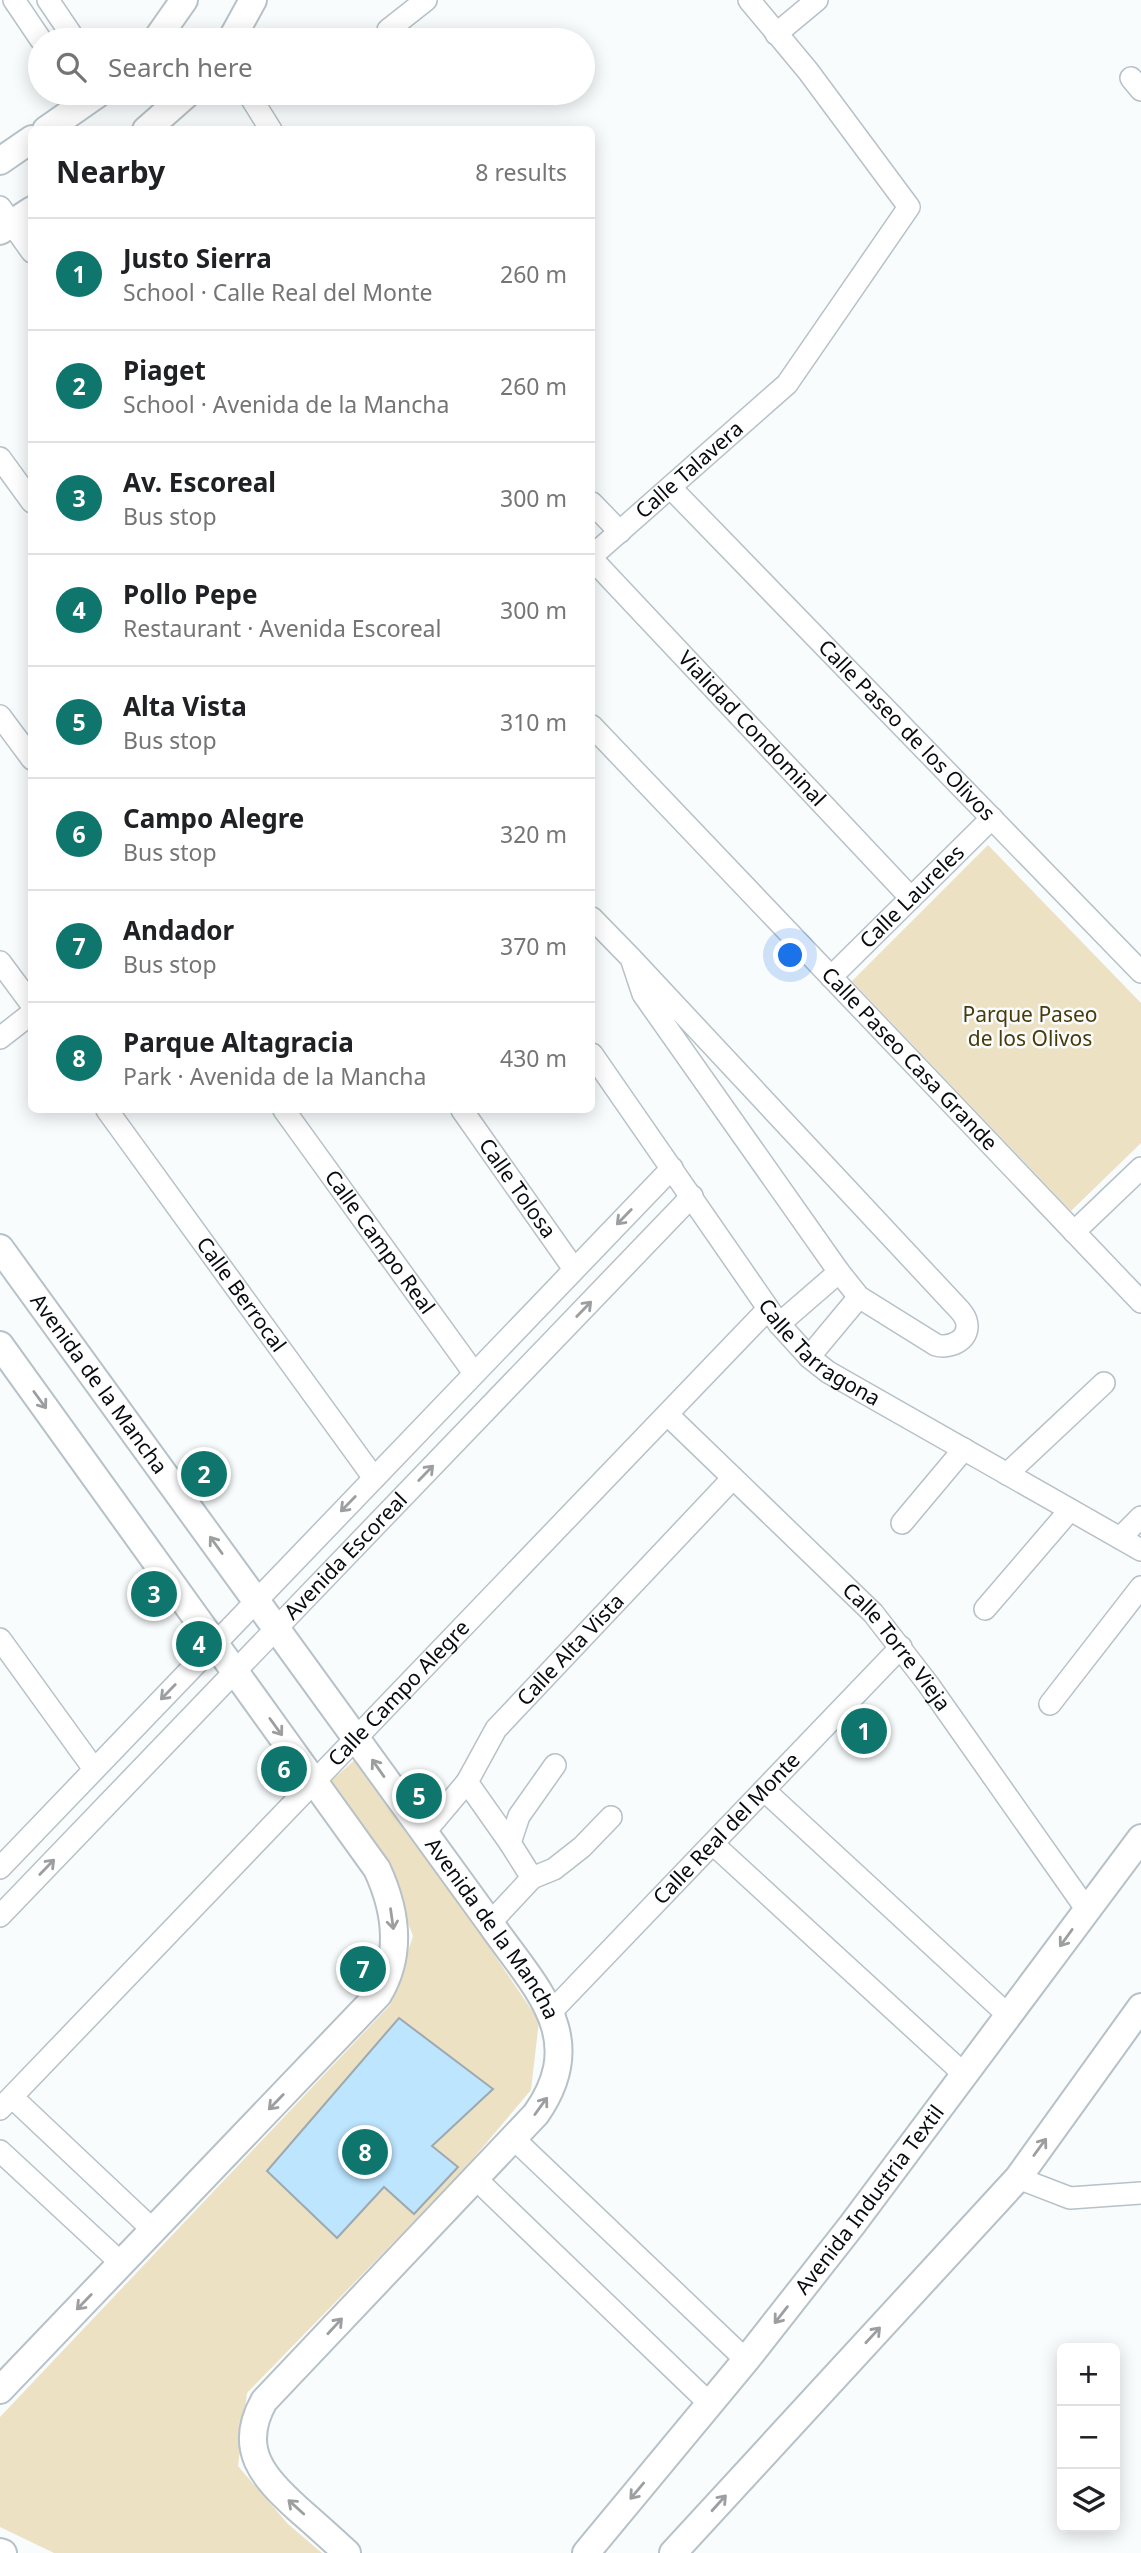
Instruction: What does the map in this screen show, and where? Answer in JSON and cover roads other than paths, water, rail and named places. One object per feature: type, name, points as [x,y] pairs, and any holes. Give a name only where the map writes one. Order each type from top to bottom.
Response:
[{"type":"street","points":[[14,0],[33,28]]},
{"type":"street","points":[[48,0],[67,28]]},
{"type":"street","points":[[164,28],[184,0]]},
{"type":"street","points":[[237,28],[253,0]]},
{"type":"street","points":[[391,28],[397,0]]},
{"type":"street","points":[[396,28],[426,0]]},
{"type":"street","points":[[749,0],[776,34],[817,0]]},
{"type":"street","name":"Calle Talavera","points":[[595,554],[787,384],[909,207],[808,71],[776,34]]},
{"type":"street","points":[[51,126],[75,105]]},
{"type":"street","points":[[151,126],[174,105]]},
{"type":"street","points":[[255,105],[269,126]]},
{"type":"street","points":[[0,160],[28,142]]},
{"type":"street","points":[[11,218],[28,246]]},
{"type":"street","points":[[0,458],[28,496]]},
{"type":"street","name":"Calle Paseo de los Olivos","points":[[671,488],[1141,972]]},
{"type":"street","points":[[595,506],[620,532]]},
{"type":"street","name":"Vialidad Condominal","points":[[595,560],[911,898]]},
{"type":"street","points":[[0,716],[28,754]]},
{"type":"street","name":"Calle Paseo Casa Grande","points":[[595,729],[1141,1302]]},
{"type":"street","name":"Calle Laureles","points":[[831,977],[992,818]]},
{"type":"street","points":[[595,921],[631,958],[955,1305],[966,1320],[965,1333],[957,1343],[950,1346],[936,1345],[859,1297],[643,994],[631,958]]},
{"type":"street","points":[[0,962],[28,1000]]},
{"type":"street","points":[[0,1038],[28,1016]]},
{"type":"street","points":[[698,1073],[707,1061],[721,1055]]},
{"type":"street","name":"Calle Tarragona","points":[[595,1058],[774,1316],[809,1357],[828,1372],[1141,1550]]},
{"type":"street","name":"Calle Berrocal","points":[[109,1113],[374,1478]]},
{"type":"street","name":"Calle Campo Real","points":[[286,1113],[474,1373]]},
{"type":"street","name":"Calle Tolosa","points":[[464,1113],[574,1269]]},
{"type":"street","name":"Avenida Escoreal","points":[[0,1868],[672,1168]]},
{"type":"street","points":[[1074,1233],[1141,1168]]},
{"type":"street","name":"Avenida Escoreal","points":[[0,1916],[692,1196]]},
{"type":"street","name":"Avenida de la Mancha","points":[[0,1248],[356,1737],[551,2012],[559,2048],[555,2083],[536,2114],[264,2401],[256,2415],[254,2447],[259,2466],[269,2482],[347,2553]]},
{"type":"street","name":"Calle Campo Alegre","points":[[6,2103],[667,1416],[774,1316],[839,1272]]},
{"type":"street","points":[[809,1357],[859,1297]]},
{"type":"street","points":[[0,1345],[377,1868],[389,1894],[394,1930],[393,1956],[388,1978],[378,1995],[0,2390]]},
{"type":"street","points":[[1007,1474],[1104,1383]]},
{"type":"street","name":"Calle Torre Vieja","points":[[667,1416],[873,1613],[901,1647],[1087,1910]]},
{"type":"street","points":[[902,1522],[964,1449]]},
{"type":"street","name":"Calle Alta Vista","points":[[424,1833],[467,1782],[496,1729],[733,1478]]},
{"type":"street","points":[[985,1609],[1070,1510]]},
{"type":"street","points":[[1120,1538],[1141,1517]]},
{"type":"street","points":[[1050,1704],[1141,1587]]},
{"type":"street","points":[[0,1639],[94,1769]]},
{"type":"street","name":"Calle Real del Monte","points":[[551,2012],[901,1647]]},
{"type":"street","points":[[510,1843],[519,1816],[555,1765]]},
{"type":"street","points":[[467,1782],[532,1878]]},
{"type":"street","points":[[764,1790],[1009,2016]]},
{"type":"street","points":[[490,1923],[532,1878],[554,1869],[582,1847],[611,1817]]},
{"type":"street","name":"Avenida Industria Textil","points":[[586,2553],[746,2360],[965,2076],[1141,1838]]},
{"type":"street","points":[[713,1844],[965,2076]]},
{"type":"street","points":[[673,2553],[1018,2178],[1141,2007]]},
{"type":"street","points":[[6,2103],[153,2230]]},
{"type":"street","points":[[513,2138],[746,2360]]},
{"type":"street","points":[[0,2151],[121,2263]]},
{"type":"street","points":[[475,2178],[710,2404]]},
{"type":"street","points":[[1018,2178],[1070,2199],[1141,2193]]},
{"type":"place","name":"Piaget","points":[[204,1474]]},
{"type":"place","name":"Av. Escoreal","points":[[154,1594]]},
{"type":"place","name":"Pollo Pepe","points":[[199,1644]]},
{"type":"place","name":"Justo Sierra","points":[[864,1731]]},
{"type":"place","name":"Campo Alegre","points":[[284,1769]]},
{"type":"place","name":"Alta Vista","points":[[419,1796]]},
{"type":"place","name":"Andador","points":[[363,1969]]},
{"type":"place","name":"Parque Altagracia","points":[[365,2152]]},
{"type":"park label","name":"Parque Paseo de los Olivos","points":[[1030,1027]]}]
